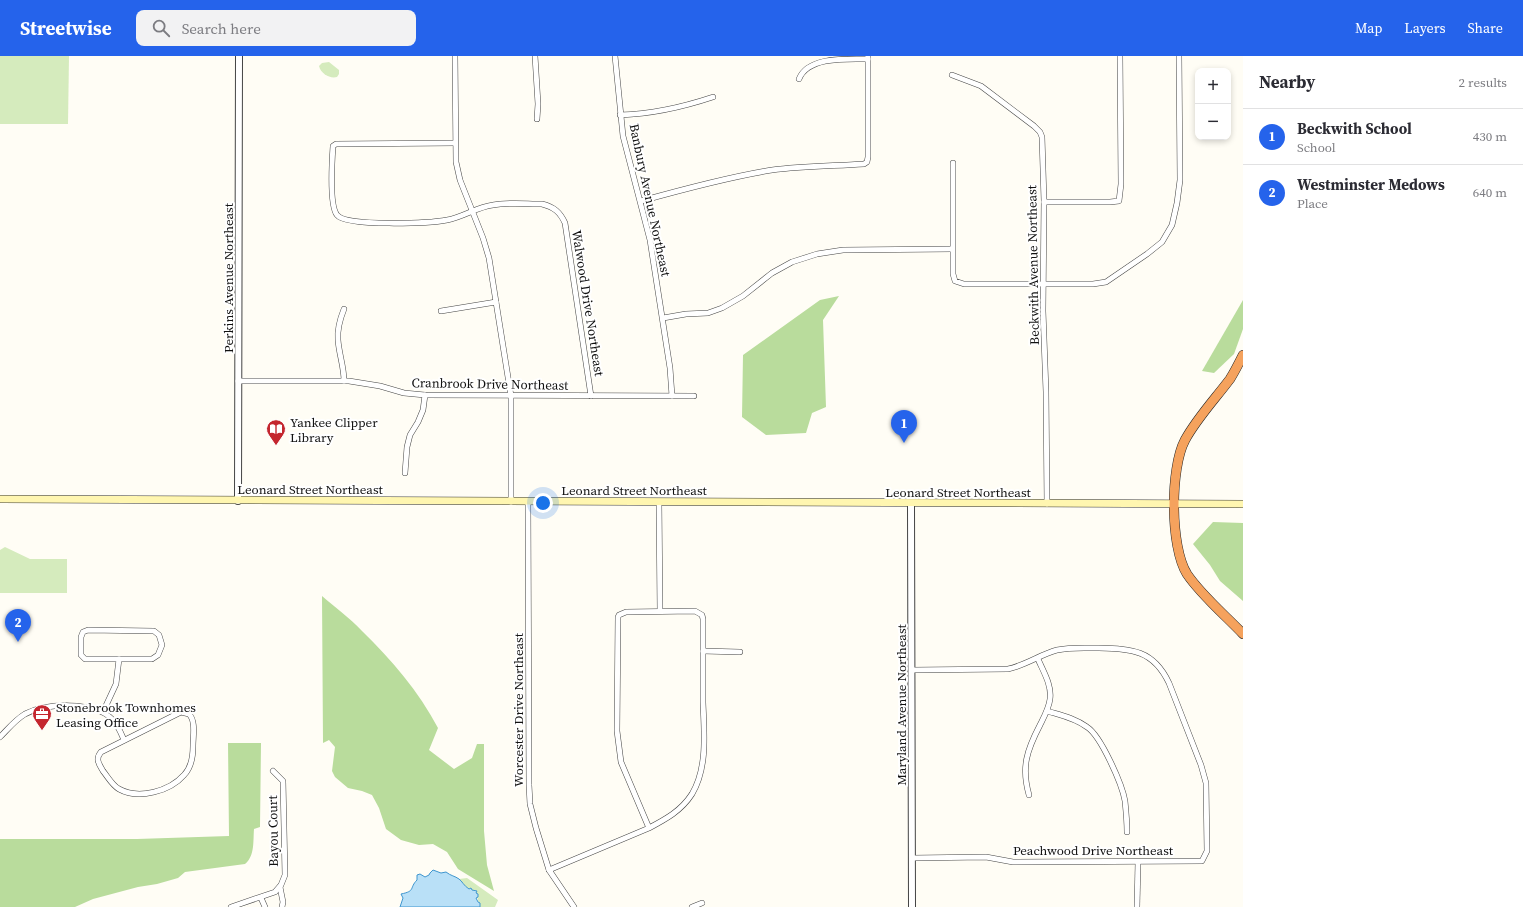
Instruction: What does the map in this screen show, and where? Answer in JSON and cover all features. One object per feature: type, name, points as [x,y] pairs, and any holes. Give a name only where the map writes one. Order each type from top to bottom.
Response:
[{"type":"highway","points":[[1243,355],[1230,378],[1189,434],[1182,446],[1177,464],[1174,504],[1179,548],[1184,567],[1199,588],[1243,634]]},
{"type":"main road","name":"Leonard Street Northeast","points":[[0,500],[1243,504]]},
{"type":"street","name":"Perkins Avenue Northeast","points":[[238,501],[239,56]]},
{"type":"street","points":[[455,56],[455,143],[458,172],[489,258],[511,396],[511,502]]},
{"type":"street","points":[[535,56],[538,104],[537,119]]},
{"type":"street","name":"Banbury Avenue Northeast","points":[[615,56],[620,115],[625,148],[641,201],[650,240],[663,318],[670,368],[672,396]]},
{"type":"street","points":[[1044,202],[1119,201],[1121,189],[1120,56]]},
{"type":"street","points":[[953,163],[952,274],[955,281],[964,284],[1094,284],[1106,282],[1162,242],[1172,225],[1180,180],[1179,56]]},
{"type":"street","points":[[641,201],[730,178],[772,170],[812,166],[860,165],[867,162],[868,58],[825,61],[813,65],[804,71],[799,79]]},
{"type":"street","name":"Beckwith Avenue Northeast","points":[[952,75],[981,86],[1040,132],[1043,145],[1043,284],[1047,504]]},
{"type":"street","points":[[620,115],[670,109],[713,97]]},
{"type":"street","points":[[455,143],[339,143],[333,146],[332,200],[334,210],[338,217],[363,223],[447,220],[473,212]]},
{"type":"street","name":"Walwood Drive Northeast","points":[[473,212],[493,204],[542,204],[551,207],[560,214],[565,223],[591,396]]},
{"type":"street","points":[[663,318],[708,313],[722,308],[743,296],[772,272],[792,262],[817,254],[836,250],[854,249],[952,249]]},
{"type":"street","points":[[441,311],[496,302]]},
{"type":"street","points":[[344,309],[338,331],[338,339],[344,372],[344,381]]},
{"type":"street","name":"Cranbrook Drive Northeast","points":[[238,381],[362,382],[400,393],[425,395],[694,396]]},
{"type":"street","points":[[405,473],[407,446],[410,435],[423,410],[425,395]]},
{"type":"street","name":"Worcester Drive Northeast","points":[[528,502],[530,804],[549,870],[574,907]]},
{"type":"street","points":[[659,502],[660,611]]},
{"type":"street","name":"Maryland Avenue Northeast","points":[[910,504],[912,907]]},
{"type":"street","points":[[549,870],[649,828],[672,816],[681,809],[693,792],[700,772],[704,750],[702,616],[695,612],[626,612],[618,617],[617,731],[619,751],[623,768],[649,828]]},
{"type":"street","points":[[88,630],[152,630],[158,633],[162,645],[157,657],[152,659],[119,659],[88,660],[83,658],[81,652],[81,637],[83,632],[88,630]]},
{"type":"street","name":"Peachwood Drive Northeast","points":[[912,858],[986,857],[1013,862],[1202,861],[1207,851],[1206,783],[1201,765],[1163,671],[1147,657],[1126,649],[1067,649],[1056,651],[1038,659]]},
{"type":"street","points":[[703,651],[740,652]]},
{"type":"street","points":[[103,712],[116,684],[119,659]]},
{"type":"street","points":[[912,670],[1008,669],[1021,666],[1038,659],[1050,690],[1050,700],[1047,711],[1026,756],[1029,795]]},
{"type":"street","points":[[0,737],[24,715],[40,708],[57,705],[93,709],[103,712],[115,723],[124,740]]},
{"type":"street","points":[[1047,711],[1073,719],[1088,727],[1100,741],[1125,800],[1127,832]]},
{"type":"street","points":[[181,712],[189,714],[193,720],[193,749],[190,765],[184,775],[172,785],[157,792],[134,794],[119,789],[109,780],[98,764],[98,755],[101,752],[124,740],[181,712]]},
{"type":"street","name":"Bayou Court","points":[[273,771],[283,781],[285,875],[280,887]]},
{"type":"street","points":[[1137,907],[1138,862]]},
{"type":"street","points":[[231,907],[261,898],[275,892],[280,887]]},
{"type":"street","points":[[280,887],[283,902],[282,907]]},
{"type":"street","points":[[261,898],[265,907]]},
{"type":"street","points":[[692,907],[702,903]]},
{"type":"green space","points":[[0,56],[69,56],[68,124],[0,124]]},
{"type":"green space","points":[[329,62],[339,70],[337,77],[326,75],[320,69],[319,66],[322,63]]},
{"type":"green space","points":[[839,296],[823,320],[826,407],[812,413],[806,433],[766,435],[742,417],[743,355],[820,300]]},
{"type":"green space","points":[[1243,300],[1243,329],[1234,354],[1214,373],[1202,371]]},
{"type":"green space","points":[[1213,522],[1243,523],[1243,601],[1220,581],[1210,565],[1193,544]]},
{"type":"green space","points":[[5,547],[30,559],[67,559],[67,593],[0,593],[0,550]]},
{"type":"green space","points":[[322,596],[353,622],[404,676],[438,728],[429,750],[454,769],[472,758],[477,744],[484,744],[484,831],[487,865],[494,891],[458,869],[447,852],[433,844],[419,845],[401,840],[386,829],[379,808],[372,795],[348,788],[335,777],[332,771],[335,747],[329,740],[323,743]]},
{"type":"green space","points":[[228,743],[261,743],[260,827],[254,829],[252,853],[245,864],[185,872],[178,878],[93,899],[75,907],[0,907],[0,839],[137,839],[229,836]]},
{"type":"green space","points":[[467,878],[498,900],[495,907],[480,907],[476,893],[463,885],[459,879]]},
{"type":"water","points":[[433,870],[441,873],[446,872],[459,879],[469,889],[471,888],[472,890],[477,891],[476,893],[478,894],[478,897],[476,898],[480,903],[480,907],[400,907],[403,898],[401,894],[411,890],[417,880],[417,875],[420,874],[425,877]]},
{"type":"place","name":"Beckwith School","points":[[904,443]]},
{"type":"place","name":"Yankee Clipper Library","points":[[276,446]]},
{"type":"place","name":"Westminster Medows","points":[[18,642]]},
{"type":"place","name":"Stonebrook Townhomes Leasing Office","points":[[42,731]]}]
